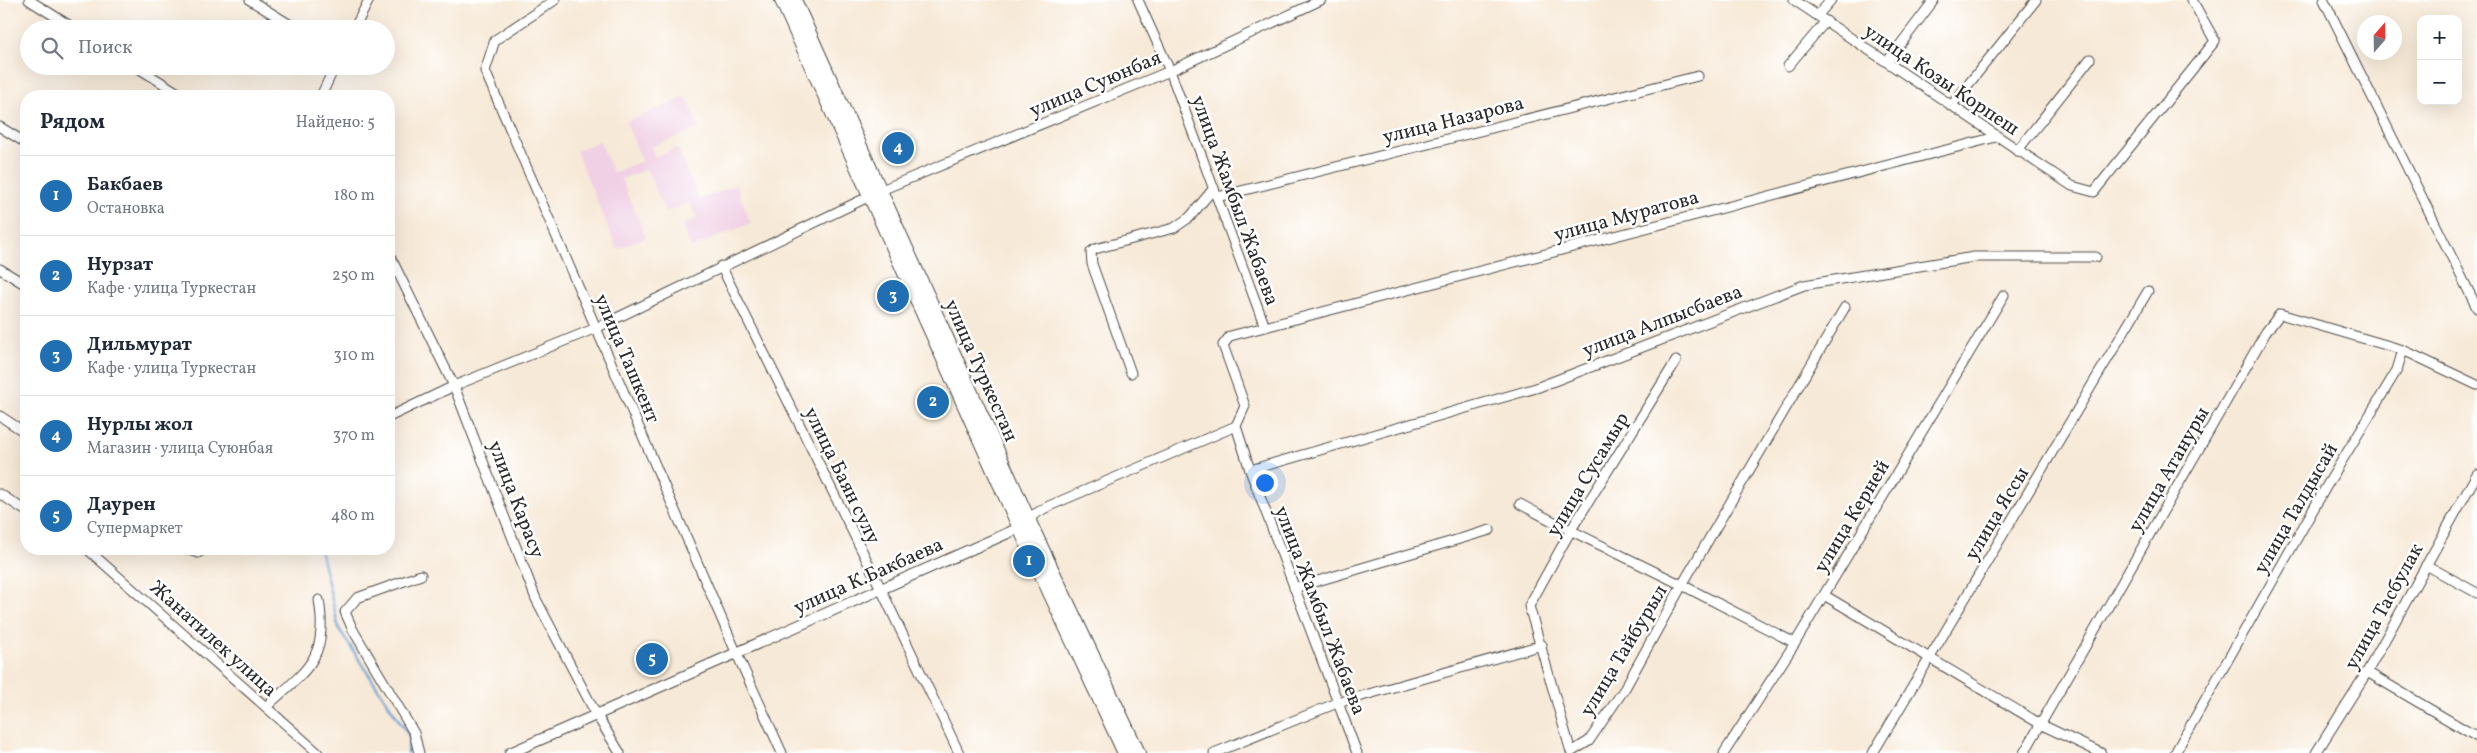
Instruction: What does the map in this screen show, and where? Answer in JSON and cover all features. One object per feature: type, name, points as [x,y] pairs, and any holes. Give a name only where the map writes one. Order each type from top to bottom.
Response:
[{"type":"highway","name":"улица Туркестан","points":[[782,0],[874,194],[1126,753]]},
{"type":"highway","name":"улица Туркестан","points":[[794,0],[874,194]]},
{"type":"highway","name":"улица Туркестан","points":[[1025,526],[1138,753]]},
{"type":"street","points":[[29,0],[61,20]]},
{"type":"street","points":[[250,0],[282,20]]},
{"type":"street","points":[[359,20],[370,0]]},
{"type":"street","name":"улица Ташкент","points":[[555,0],[495,40],[485,71],[736,652],[782,753]]},
{"type":"street","name":"улица Жамбыл Жабаева","points":[[1138,0],[1170,71],[1264,327],[1230,336],[1223,345],[1245,406],[1236,426],[1250,470],[1357,753]]},
{"type":"street","name":"улица Суюнбая","points":[[395,414],[454,386],[596,328],[721,266],[874,194],[1170,71],[1321,0]]},
{"type":"street","name":"улица Козы Корпеш","points":[[1794,0],[1996,137],[2072,186],[2094,192],[2215,42],[2192,0]]},
{"type":"street","points":[[1818,15],[1831,0]]},
{"type":"street","points":[[1887,62],[1934,0]]},
{"type":"street","points":[[1951,106],[2036,0]]},
{"type":"street","points":[[2324,0],[2477,308]]},
{"type":"street","points":[[1788,66],[1826,21]]},
{"type":"street","points":[[2017,150],[2090,60]]},
{"type":"street","points":[[149,75],[173,90]]},
{"type":"street","points":[[324,90],[331,75]]},
{"type":"street","name":"улица Назарова","points":[[1215,193],[1698,76]]},
{"type":"street","points":[[0,127],[20,139]]},
{"type":"street","name":"улица Муратова","points":[[1264,327],[1996,137]]},
{"type":"street","points":[[1131,373],[1092,264],[1091,252],[1095,249],[1174,228],[1190,217],[1215,193]]},
{"type":"street","name":"улица Алпысбаева","points":[[1250,470],[1536,388],[1804,285],[1974,257],[2096,257]]},
{"type":"street","name":"улица Карасу","points":[[395,266],[454,386],[536,599],[596,714],[620,753]]},
{"type":"street","name":"улица Баян сулу","points":[[721,266],[881,589],[959,753]]},
{"type":"street","points":[[0,269],[20,281]]},
{"type":"street","name":"улица Яссы","points":[[1873,753],[2148,291]]},
{"type":"street","name":"улица Керней","points":[[1724,753],[1824,596],[2004,295]]},
{"type":"street","name":"улица Тайбурыл","points":[[1542,646],[1571,752],[1589,741],[1625,688],[1682,585],[1845,307]]},
{"type":"street","name":"улица Атануры","points":[[2024,753],[2042,725],[2266,332],[2280,314],[2403,350]]},
{"type":"street","points":[[2403,350],[2477,385]]},
{"type":"street","name":"улица Талдысай","points":[[2175,753],[2326,487],[2397,370],[2403,350]]},
{"type":"street","name":"улица Сусамыр","points":[[1542,646],[1529,606],[1571,530],[1676,361]]},
{"type":"street","points":[[0,416],[20,429]]},
{"type":"street","name":"улица К.Бакбаева","points":[[510,753],[1025,526],[1033,515],[1049,506],[1236,426]]},
{"type":"street","name":"улица Тасбулак","points":[[2316,753],[2367,672],[2477,474]]},
{"type":"street","points":[[0,494],[20,507]]},
{"type":"street","points":[[1520,504],[1795,643]]},
{"type":"street","points":[[1294,588],[1490,530]]},
{"type":"street","name":"Жанатилек улица","points":[[96,555],[318,753]]},
{"type":"street","points":[[2426,565],[2477,593]]},
{"type":"street","points":[[419,753],[414,733],[353,630],[345,612],[357,598],[421,575]]},
{"type":"street","points":[[1824,596],[1929,660],[2042,725],[2101,753]]},
{"type":"street","points":[[266,707],[311,663],[319,648],[324,625],[319,600]]},
{"type":"street","points":[[1214,753],[1337,703],[1542,646]]},
{"type":"street","points":[[2367,672],[2477,736]]},
{"type":"shaded area","points":[[686,97],[699,128],[651,147],[655,157],[677,148],[699,200],[736,185],[751,223],[691,248],[682,225],[697,219],[690,202],[665,212],[647,169],[621,179],[646,237],[617,249],[576,151],[600,141],[613,173],[642,161],[626,122]]},
{"type":"waterway","points":[[321,555],[339,629],[410,737],[407,753]]},
{"type":"place","name":"Нурлы жол","points":[[898,148]]},
{"type":"place","name":"Дильмурат","points":[[893,296]]},
{"type":"place","name":"Нурзат","points":[[933,402]]},
{"type":"place","name":"Бакбаев","points":[[1029,561]]},
{"type":"place","name":"Даурен","points":[[652,659]]}]
